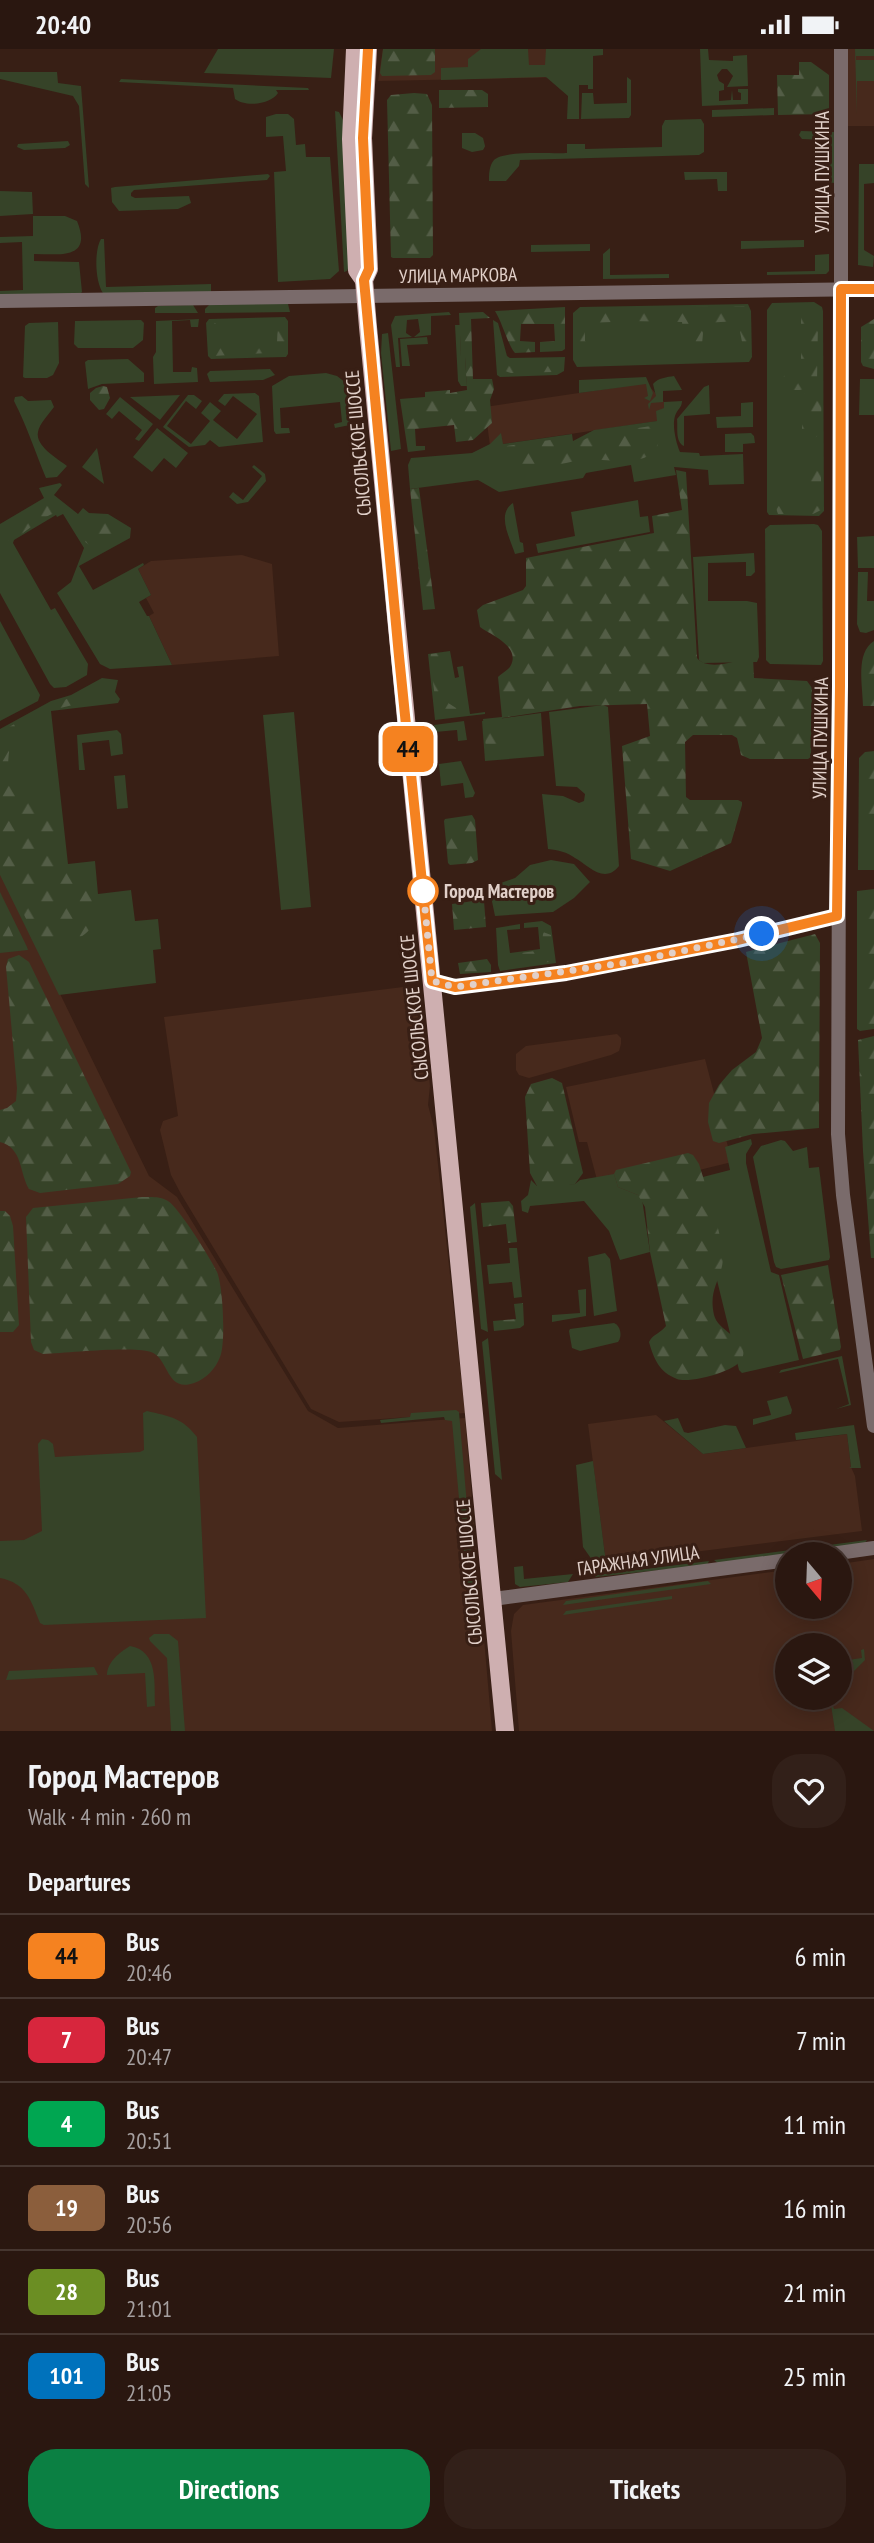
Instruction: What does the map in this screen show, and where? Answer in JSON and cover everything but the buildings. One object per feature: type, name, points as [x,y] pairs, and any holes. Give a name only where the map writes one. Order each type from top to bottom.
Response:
[{"type":"main road","name":"СЫСОЛЬСКОЕ ШОССЕ","points":[[355,49],[351,128],[354,208],[357,270],[365,288]]},
{"type":"main road","name":"СЫСОЛЬСКОЕ ШОССЕ","points":[[368,49],[363,138],[369,269],[365,288],[505,1731]]},
{"type":"street","name":"УЛИЦА ПУШКИНА","points":[[841,49],[838,1150],[874,1426]]},
{"type":"street","name":"УЛИЦА МАРКОВА","points":[[0,301],[365,288],[874,289]]},
{"type":"street","points":[[432,981],[455,987],[566,973],[738,940],[837,916]]},
{"type":"street","points":[[852,1551],[874,1548]]},
{"type":"street","name":"ГАРАЖНАЯ УЛИЦА","points":[[493,1599],[775,1562]]},
{"type":"shaded area","points":[[383,49],[568,49],[568,77],[378,81]]},
{"type":"shaded area","points":[[846,49],[874,49],[874,126],[844,126]]},
{"type":"shaded area","points":[[646,383],[664,402],[658,421],[490,446],[485,407]]},
{"type":"shaded area","points":[[242,555],[272,564],[279,656],[172,665],[149,616],[154,613],[146,598],[151,595],[138,569],[151,561]]},
{"type":"shaded area","points":[[0,871],[149,1176],[177,1197],[308,1411],[338,1428],[465,1418],[492,1731],[0,1731]]},
{"type":"shaded area","points":[[403,987],[415,991],[423,1010],[430,1086],[428,1105],[434,1128],[465,1413],[339,1422],[311,1409],[171,1175],[160,1130],[163,1121],[178,1116],[164,1017]]},
{"type":"shaded area","points":[[617,1034],[621,1038],[619,1051],[611,1055],[529,1078],[519,1075],[516,1070],[516,1054],[526,1046]]},
{"type":"shaded area","points":[[705,1059],[732,1162],[695,1171],[699,1185],[605,1210],[587,1142],[579,1142],[566,1087]]},
{"type":"shaded area","points":[[656,1415],[703,1454],[847,1434],[862,1531],[606,1563],[588,1424]]},
{"type":"shaded area","points":[[874,1559],[874,1731],[519,1731],[511,1631],[514,1614],[523,1605],[775,1572],[775,1619],[852,1619],[852,1562]]},
{"type":"green space","points":[[218,49],[334,49],[331,78],[204,73]]},
{"type":"green space","points":[[383,49],[435,49],[435,72],[431,75],[382,76],[380,73]]},
{"type":"green space","points":[[481,49],[528,49],[529,65],[545,65],[546,49],[603,49],[603,55],[593,56],[593,89],[588,89],[588,85],[579,85],[579,119],[567,119],[568,96],[546,77],[441,80],[441,68],[468,67],[468,59]]},
{"type":"green space","points":[[700,49],[708,49],[709,60],[733,61],[733,56],[747,55],[748,86],[727,87],[733,76],[727,69],[722,69],[717,75],[719,81],[724,84],[724,90],[719,91],[719,101],[731,100],[732,90],[733,100],[741,100],[738,89],[748,89],[748,104],[702,106]]},
{"type":"green space","points":[[855,49],[874,49],[874,56],[856,56],[856,60],[874,60],[874,81],[857,81],[857,114]]},
{"type":"green space","points":[[799,62],[811,62],[829,75],[829,114],[778,115],[777,75],[799,75]]},
{"type":"green space","points":[[0,72],[57,72],[58,83],[81,86],[89,188],[85,184],[79,106],[73,96],[0,79]]},
{"type":"green space","points":[[627,77],[631,80],[629,118],[581,119],[582,93],[593,93],[594,104],[627,103]]},
{"type":"green space","points":[[121,79],[309,90],[276,90],[278,93],[269,100],[251,104],[235,99],[233,88],[119,82]]},
{"type":"green space","points":[[439,90],[482,90],[488,94],[488,107],[439,108]]},
{"type":"green space","points":[[427,94],[432,105],[433,255],[430,258],[393,258],[387,100],[391,95]]},
{"type":"green space","points":[[774,108],[774,115],[712,117],[712,110]]},
{"type":"green space","points":[[335,111],[339,112],[343,120],[350,264],[344,272]]},
{"type":"green space","points":[[288,114],[294,119],[296,145],[305,144],[306,157],[330,157],[339,271],[330,279],[278,282],[274,172],[286,171],[283,136],[266,137],[266,117]]},
{"type":"green space","points":[[701,119],[704,124],[704,152],[699,155],[520,160],[519,166],[506,181],[489,181],[491,165],[499,157],[567,153],[567,144],[585,144],[585,149],[662,147],[662,126],[665,120]]},
{"type":"green space","points":[[801,131],[834,132],[834,183],[828,182],[828,143],[826,140],[802,139],[799,135]]},
{"type":"green space","points":[[462,133],[475,133],[483,138],[483,150],[472,152],[462,148]]},
{"type":"green space","points":[[68,141],[70,145],[65,148],[24,150],[17,147],[18,144]]},
{"type":"green space","points":[[859,164],[874,164],[874,183],[864,184],[864,250],[874,256],[873,267],[858,265]]},
{"type":"green space","points":[[684,172],[727,172],[727,191],[718,191],[717,179],[685,180]]},
{"type":"green space","points":[[268,174],[270,176],[267,180],[134,190],[131,193],[135,198],[189,196],[191,203],[178,209],[119,211],[112,202],[111,188],[115,187]]},
{"type":"green space","points":[[0,191],[32,192],[33,214],[0,216]]},
{"type":"green space","points":[[33,216],[65,216],[77,221],[81,243],[77,249],[63,254],[34,254],[34,261],[79,262],[80,294],[0,295],[0,291],[23,290],[22,242],[0,243],[0,237],[33,236]]},
{"type":"green space","points":[[101,239],[104,239],[106,287],[211,284],[211,292],[103,293],[96,266]]},
{"type":"green space","points":[[804,240],[804,247],[741,249],[741,241]]},
{"type":"green space","points":[[590,244],[590,251],[531,252],[531,245]]},
{"type":"green space","points":[[610,248],[610,275],[669,274],[669,278],[603,279],[603,254]]},
{"type":"green space","points":[[829,254],[829,271],[826,274],[767,275],[767,272],[815,271],[815,255]]},
{"type":"green space","points":[[814,302],[822,307],[823,311],[824,511],[819,516],[769,515],[767,310],[772,303]]},
{"type":"green space","points":[[210,304],[288,304],[290,312],[205,313]]},
{"type":"green space","points":[[748,304],[751,311],[752,357],[749,362],[577,367],[573,360],[573,313],[580,307]]},
{"type":"green space","points":[[193,305],[198,313],[155,313],[158,306]]},
{"type":"green space","points":[[744,306],[749,312],[750,339],[743,347],[738,321],[704,323],[702,344],[693,348],[685,344],[682,322],[629,321],[630,311],[636,308]]},
{"type":"green space","points":[[565,307],[565,349],[562,351],[540,352],[540,342],[555,341],[554,324],[521,324],[520,341],[535,342],[535,352],[515,353],[495,311]]},
{"type":"green space","points":[[584,311],[610,311],[615,319],[612,322],[585,323],[585,341],[593,348],[590,351],[575,349],[576,317]]},
{"type":"green space","points":[[809,311],[817,315],[818,320],[817,381],[802,390],[788,389],[784,387],[782,378],[788,373],[801,372],[801,317]]},
{"type":"green space","points":[[449,312],[451,315],[431,316],[431,335],[414,337],[420,332],[418,319],[407,320],[406,333],[412,337],[398,338],[400,367],[396,367],[391,325],[395,316]]},
{"type":"green space","points":[[483,312],[490,318],[471,319],[473,379],[492,379],[492,423],[473,440],[456,442],[454,425],[415,429],[416,446],[425,446],[425,450],[408,452],[400,399],[425,397],[425,392],[450,390],[450,393],[467,390],[465,357],[461,357],[459,313]]},
{"type":"green space","points":[[285,317],[288,321],[286,357],[211,359],[208,356],[206,323],[209,319]]},
{"type":"green space","points":[[199,319],[198,327],[191,327],[190,320],[172,321],[173,372],[191,372],[192,367],[197,368],[198,382],[154,384],[156,321]]},
{"type":"green space","points":[[874,319],[874,369],[863,366],[861,362],[861,327]]},
{"type":"green space","points":[[141,320],[144,323],[143,340],[133,348],[78,348],[74,344],[75,321]]},
{"type":"green space","points":[[493,320],[498,323],[507,356],[565,357],[564,371],[557,375],[497,375]]},
{"type":"green space","points":[[213,321],[220,344],[277,342],[278,322],[283,321],[286,325],[285,352],[213,356],[210,352],[210,324]]},
{"type":"green space","points":[[58,322],[59,363],[53,375],[47,378],[23,377],[25,326],[29,323]]},
{"type":"green space","points":[[455,325],[460,325],[461,356],[465,357],[467,386],[461,386],[458,381]]},
{"type":"green space","points":[[388,333],[401,449],[391,451],[381,353],[382,334]]},
{"type":"green space","points":[[427,337],[428,344],[407,345],[410,366],[402,366],[400,339]]},
{"type":"green space","points":[[128,359],[144,373],[144,382],[102,384],[88,389],[85,362]]},
{"type":"green space","points":[[556,360],[560,368],[552,372],[505,371],[504,364],[508,361]]},
{"type":"green space","points":[[270,369],[275,375],[263,380],[210,382],[207,374],[210,371]]},
{"type":"green space","points":[[326,373],[337,376],[346,383],[350,425],[335,428],[334,424],[342,422],[340,402],[280,408],[281,428],[289,428],[290,433],[276,434],[272,386],[289,376]]},
{"type":"green space","points":[[674,376],[682,390],[663,391],[663,402],[651,403],[649,410],[648,404],[656,396],[653,384],[660,379]]},
{"type":"green space","points":[[646,377],[653,393],[650,401],[644,398],[648,396],[646,384],[579,393],[579,380]]},
{"type":"green space","points":[[860,379],[874,379],[874,415],[859,415]]},
{"type":"green space","points":[[709,385],[710,414],[684,416],[684,446],[678,438],[677,419],[704,387]]},
{"type":"green space","points":[[103,386],[107,387],[110,398],[104,409],[99,410],[90,400],[90,393]]},
{"type":"green space","points":[[813,391],[822,397],[820,434],[812,440],[786,440],[785,434],[802,430],[802,399],[804,394]]},
{"type":"green space","points":[[255,393],[259,396],[263,442],[219,447],[210,440],[205,445],[189,447],[163,427],[188,395],[194,395],[202,401],[196,409],[186,401],[167,426],[191,444],[210,421],[201,413],[210,402],[221,411],[213,420],[237,439],[257,414],[233,396],[225,406],[218,401],[224,394]]},
{"type":"green space","points":[[180,395],[160,420],[130,397]]},
{"type":"green space","points":[[22,396],[28,401],[51,400],[54,407],[40,426],[38,437],[48,452],[67,466],[57,477],[46,478],[14,401],[15,397]]},
{"type":"green space","points":[[120,397],[153,424],[139,441],[135,439],[142,430],[119,411],[112,419],[106,414]]},
{"type":"green space","points":[[682,401],[674,425],[680,452],[699,453],[700,456],[743,454],[744,484],[709,485],[708,470],[674,467],[676,475],[634,482],[631,465],[586,473],[583,478],[499,492],[478,480],[410,489],[408,465],[411,458],[472,453],[490,444],[501,433],[503,444],[572,434],[573,441],[594,430],[657,421],[656,411],[664,408],[664,402]]},
{"type":"green space","points":[[753,402],[753,427],[717,428],[716,417],[741,416],[741,403]]},
{"type":"green space","points":[[651,426],[658,432],[657,447],[654,452],[637,460],[584,460],[528,471],[514,467],[505,456],[507,446],[565,438],[576,444],[593,435]]},
{"type":"green space","points":[[157,428],[188,453],[176,468],[164,458],[152,472],[133,457]]},
{"type":"green space","points":[[751,433],[755,443],[743,444],[743,452],[725,452],[725,434]]},
{"type":"green space","points":[[97,448],[104,484],[82,467]]},
{"type":"green space","points":[[254,465],[265,474],[266,481],[248,502],[237,504],[229,497],[233,492],[243,500],[262,476],[252,467]]},
{"type":"green space","points":[[814,466],[821,473],[821,510],[813,514],[778,514],[776,508],[780,504],[805,504],[805,468]]},
{"type":"green space","points":[[676,470],[686,472],[697,658],[716,665],[753,657],[754,678],[807,681],[812,688],[811,757],[750,759],[741,755],[737,738],[732,735],[693,735],[685,742],[686,797],[690,800],[738,800],[742,805],[731,843],[670,871],[631,859],[622,746],[650,736],[647,704],[580,706],[502,718],[496,755],[487,757],[483,719],[502,717],[498,677],[510,667],[513,658],[512,652],[503,642],[480,627],[477,610],[483,605],[523,590],[526,586],[526,558],[654,533],[652,516],[682,510]]},
{"type":"green space","points":[[60,483],[62,485],[54,495],[78,514],[83,508],[89,513],[108,514],[131,528],[130,538],[79,566],[93,590],[143,563],[138,569],[151,595],[139,602],[149,616],[172,665],[110,669],[100,664],[57,593],[71,582],[84,548],[63,514],[57,517],[56,515],[13,543],[51,610],[55,608],[88,664],[87,675],[66,687],[54,688],[50,684],[0,593],[0,524],[44,498],[39,488]]},
{"type":"green space","points":[[419,488],[435,609],[423,610],[410,489]]},
{"type":"green space","points":[[56,500],[76,516],[110,522],[117,531],[113,540],[96,551],[83,540],[64,512],[47,516],[16,537],[0,542],[0,528],[45,501]]},
{"type":"green space","points":[[638,500],[640,517],[648,516],[650,532],[538,553],[536,544],[575,536],[571,512]]},
{"type":"green space","points":[[513,503],[524,552],[515,554],[505,520],[505,513]]},
{"type":"green space","points":[[814,524],[822,531],[823,661],[821,665],[770,664],[766,660],[765,529],[770,525]]},
{"type":"green space","points":[[874,536],[874,568],[858,568],[857,537]]},
{"type":"green space","points":[[754,553],[755,572],[751,576],[746,576],[746,562],[708,563],[708,601],[757,603],[757,662],[703,663],[699,660],[693,557]]},
{"type":"green space","points":[[858,572],[868,572],[867,601],[874,601],[874,630],[866,633],[860,632],[857,624]]},
{"type":"green space","points":[[0,621],[40,695],[38,701],[0,721]]},
{"type":"green space","points":[[874,641],[874,706],[863,706],[862,662],[868,646]]},
{"type":"green space","points":[[450,651],[455,678],[459,677],[457,667],[463,666],[470,714],[485,714],[435,720],[428,654]]},
{"type":"green space","points":[[439,653],[445,661],[438,673],[442,699],[456,708],[457,712],[451,717],[439,717],[437,713],[430,659],[431,654]]},
{"type":"green space","points":[[102,678],[118,680],[115,692],[120,699],[118,703],[51,711],[68,864],[95,861],[98,894],[131,890],[135,921],[158,919],[161,949],[153,950],[156,983],[59,995],[0,875],[0,729],[51,701],[71,695]]},
{"type":"green space","points":[[73,697],[76,700],[73,705],[47,711],[45,716],[14,731],[8,767],[12,784],[17,791],[48,803],[55,809],[61,860],[67,868],[82,877],[92,901],[98,908],[91,928],[84,935],[66,942],[55,942],[35,937],[0,866],[0,732],[51,704]]},
{"type":"green space","points":[[603,705],[608,707],[619,866],[608,874],[596,872],[566,853],[548,849],[542,794],[563,796],[579,803],[584,801],[585,794],[577,787],[556,786],[549,712]]},
{"type":"green space","points":[[294,712],[311,907],[281,910],[263,715]]},
{"type":"green space","points":[[541,713],[544,756],[485,761],[482,721]]},
{"type":"green space","points":[[464,721],[467,740],[458,741],[457,730],[435,732],[434,725]]},
{"type":"green space","points":[[117,730],[121,734],[123,754],[111,756],[109,740],[82,743],[85,770],[79,770],[77,735]]},
{"type":"green space","points":[[874,751],[874,870],[858,870],[859,758],[865,752]]},
{"type":"green space","points":[[874,756],[874,832],[867,828],[865,823],[865,766],[869,758]]},
{"type":"green space","points":[[461,761],[475,793],[473,797],[465,798],[463,783],[441,786],[439,764]]},
{"type":"green space","points":[[125,775],[128,808],[117,809],[114,776]]},
{"type":"green space","points":[[472,815],[475,820],[478,860],[450,865],[444,821]]},
{"type":"green space","points":[[551,860],[574,864],[590,882],[574,898],[553,912],[495,916],[489,887],[515,878],[530,865]]},
{"type":"green space","points":[[474,888],[483,888],[486,927],[454,930],[452,904],[474,901]]},
{"type":"green space","points":[[874,889],[874,1029],[860,1031],[857,1029],[857,891]]},
{"type":"green space","points":[[0,892],[27,947],[28,950],[0,953]]},
{"type":"green space","points":[[874,896],[874,1026],[865,1024],[863,1018],[862,904],[865,897]]},
{"type":"green space","points":[[0,906],[14,938],[13,943],[0,947]]},
{"type":"green space","points":[[542,921],[551,926],[556,963],[500,971],[496,928],[520,924],[520,929],[507,930],[510,953],[540,949],[538,927],[524,928],[524,923]]},
{"type":"green space","points":[[543,932],[551,935],[553,959],[549,962],[522,965],[519,957],[521,953],[542,950]]},
{"type":"green space","points":[[815,934],[820,943],[819,1128],[753,1134],[719,1143],[713,1141],[708,1122],[709,1103],[732,1070],[756,1052],[762,1038],[746,952]]},
{"type":"green space","points":[[19,955],[29,962],[131,1172],[130,1176],[118,1184],[40,1193],[29,1189],[17,1155],[13,1149],[0,1142],[0,1110],[16,1101],[6,967],[8,959]]},
{"type":"green space","points":[[487,959],[491,972],[460,974],[458,963]]},
{"type":"green space","points":[[874,1036],[874,1258],[871,1258],[858,1040]]},
{"type":"green space","points":[[552,1078],[562,1083],[583,1173],[575,1184],[549,1188],[537,1186],[530,1173],[525,1097],[531,1084]]},
{"type":"green space","points":[[751,1139],[746,1163],[771,1272],[779,1275],[799,1360],[742,1373],[739,1370],[687,1158],[699,1178],[730,1170],[725,1147]]},
{"type":"green space","points":[[781,1140],[793,1151],[807,1147],[809,1168],[819,1167],[829,1260],[781,1269],[776,1267],[774,1262],[753,1157],[761,1146]]},
{"type":"green space","points":[[688,1153],[693,1155],[699,1164],[723,1250],[722,1266],[713,1298],[714,1315],[721,1326],[741,1344],[743,1356],[734,1367],[724,1371],[703,1378],[683,1380],[662,1369],[651,1348],[651,1339],[666,1326],[650,1252],[645,1207],[638,1195],[618,1187],[614,1174],[616,1170]]},
{"type":"green space","points":[[614,1174],[618,1187],[642,1199],[650,1252],[620,1260],[609,1231],[584,1201],[530,1206],[528,1213],[522,1211],[521,1201],[528,1195],[531,1180],[537,1186],[575,1184],[580,1180]]},
{"type":"green space","points":[[142,1197],[162,1198],[173,1206],[202,1246],[219,1279],[223,1315],[222,1350],[213,1369],[203,1379],[194,1383],[178,1383],[157,1355],[151,1352],[114,1350],[43,1354],[34,1350],[31,1342],[26,1217],[33,1208]]},
{"type":"green space","points":[[509,1201],[513,1206],[517,1242],[508,1243],[506,1224],[483,1227],[481,1203]]},
{"type":"green space","points":[[475,1203],[488,1332],[481,1329],[470,1207]]},
{"type":"green space","points":[[0,1211],[5,1211],[10,1216],[13,1226],[19,1325],[13,1332],[0,1332]]},
{"type":"green space","points":[[509,1248],[517,1248],[522,1297],[514,1298],[512,1282],[489,1284],[487,1265],[510,1263]]},
{"type":"green space","points":[[605,1253],[610,1259],[617,1311],[594,1316],[588,1257]]},
{"type":"green space","points":[[828,1265],[841,1347],[840,1350],[803,1359],[781,1275]]},
{"type":"green space","points":[[586,1289],[586,1316],[552,1322],[552,1315],[580,1313],[578,1290]]},
{"type":"green space","points":[[523,1303],[524,1325],[520,1328],[494,1331],[493,1321],[516,1319],[514,1304]]},
{"type":"green space","points":[[614,1323],[620,1331],[618,1342],[580,1351],[572,1348],[570,1329]]},
{"type":"green space","points":[[488,1338],[502,1480],[495,1474],[482,1342]]},
{"type":"green space","points":[[842,1356],[851,1405],[836,1409],[849,1404],[838,1359],[779,1373],[781,1370]]},
{"type":"green space","points":[[787,1396],[791,1414],[753,1425],[753,1419],[771,1415],[767,1401]]},
{"type":"green space","points":[[147,1411],[181,1422],[197,1437],[206,1618],[44,1625],[40,1623],[22,1588],[0,1578],[0,1541],[24,1540],[42,1531],[38,1444],[42,1439],[48,1440],[53,1444],[55,1457],[140,1452],[144,1450],[143,1413]]},
{"type":"green space","points":[[459,1412],[474,1587],[467,1587],[452,1421],[445,1420],[444,1417],[381,1423],[380,1420],[410,1417],[411,1413]]},
{"type":"green space","points":[[678,1418],[684,1432],[688,1433],[725,1425],[736,1426],[746,1448],[703,1454],[664,1421]]},
{"type":"green space","points":[[854,1425],[861,1468],[849,1468],[847,1434],[796,1440],[795,1433]]},
{"type":"green space","points":[[593,1461],[606,1563],[597,1567],[583,1547],[576,1465]]},
{"type":"green space","points":[[867,1540],[864,1544],[852,1546],[852,1542]]},
{"type":"green space","points":[[775,1552],[775,1556],[719,1564],[714,1560]]},
{"type":"green space","points":[[709,1561],[707,1565],[595,1577],[597,1575]]},
{"type":"green space","points":[[523,1566],[524,1579],[573,1574],[568,1582],[520,1587],[515,1584],[514,1567]]},
{"type":"green space","points":[[708,1581],[711,1584],[563,1605],[566,1601]]},
{"type":"green space","points":[[672,1596],[672,1599],[563,1615],[566,1611]]},
{"type":"green space","points":[[154,1634],[169,1634],[178,1641],[185,1731],[171,1731],[167,1658],[150,1641],[149,1638]]},
{"type":"green space","points":[[130,1646],[146,1654],[150,1661],[155,1706],[147,1707],[145,1673],[107,1675],[118,1654]]},
{"type":"green space","points":[[864,1649],[865,1660],[852,1673],[852,1659],[862,1658],[861,1650]]},
{"type":"green space","points":[[94,1667],[98,1675],[6,1680],[9,1671]]},
{"type":"green space","points":[[832,1710],[845,1710],[874,1731],[835,1731]]},
{"type":"bus line","name":"44","points":[[368,49],[363,138],[369,269],[364,280],[432,981],[455,987],[566,973],[738,940],[837,916],[841,289],[874,289]]},
{"type":"place","name":"Город Мастеров","points":[[423,891]]},
{"type":"route","points":[[423,891],[423,888],[432,981],[455,987],[630,962],[762,934]]}]
